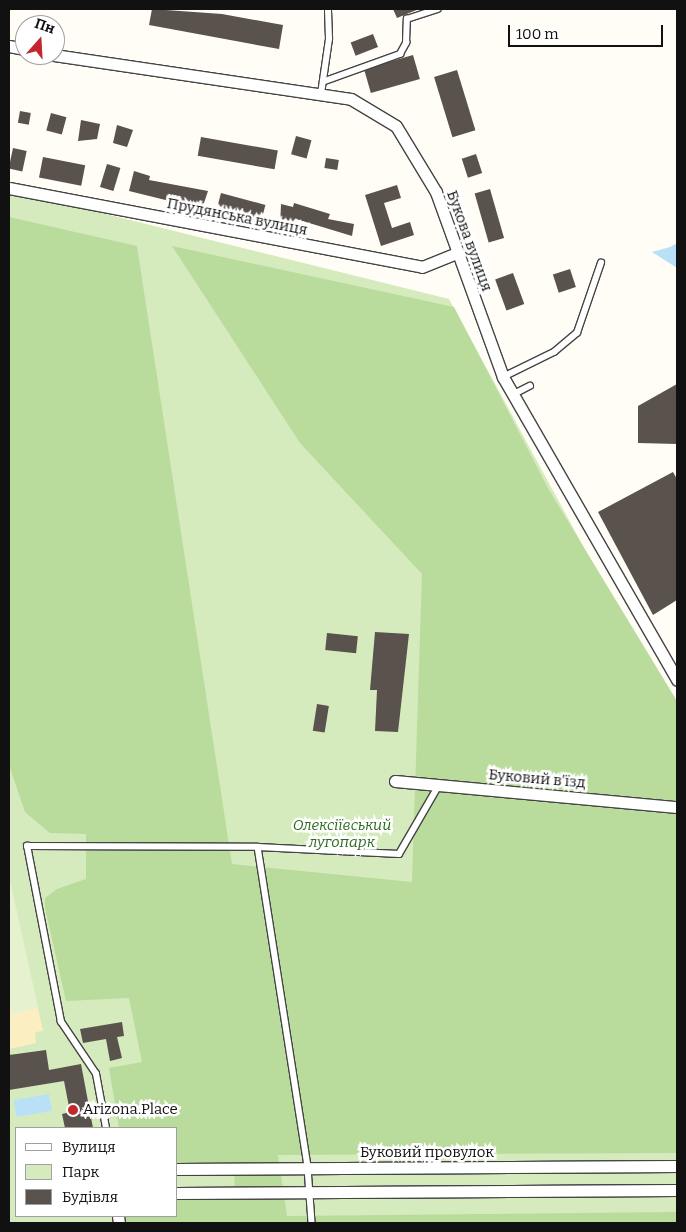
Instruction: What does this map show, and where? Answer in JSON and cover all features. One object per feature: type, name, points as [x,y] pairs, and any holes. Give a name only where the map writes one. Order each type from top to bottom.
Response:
[{"type":"street","name":"Букова вулиця","points":[[65,57],[351,99],[396,126],[436,192],[502,377],[677,679]]},
{"type":"street","name":"Прудянська вулиця","points":[[9,188],[422,267],[457,253]]},
{"type":"street","name":"Буковий в'їзд","points":[[395,781],[677,807]]},
{"type":"street","name":"Буковий провулок","points":[[178,1169],[677,1166]]},
{"type":"street","points":[[178,1193],[677,1190]]},
{"type":"lane","points":[[322,94],[325,81],[328,9]]},
{"type":"lane","points":[[325,81],[400,54],[406,43],[408,19],[437,9]]},
{"type":"lane","points":[[502,377],[554,352],[578,332],[601,263]]},
{"type":"lane","points":[[512,395],[530,386]]},
{"type":"lane","points":[[106,1127],[96,1074],[61,1022],[27,846],[258,847],[399,854],[439,785]]},
{"type":"lane","points":[[258,847],[308,1168],[312,1223]]},
{"type":"green space","name":"Олексіївський лугопарк","points":[[9,190],[449,299],[677,719],[677,1223],[9,1223]]},
{"type":"green space","name":"Олексіївський лугопарк","points":[[9,217],[137,246],[232,864],[412,882],[422,574],[300,443],[172,246],[454,307],[549,490],[677,701],[677,1153],[278,1155],[287,1216],[677,1212],[677,1223],[122,1223],[120,1217],[178,1217],[178,1197],[235,1193],[234,1169],[178,1169],[178,1127],[119,1127],[109,1068],[142,1062],[129,998],[66,1001],[45,908],[45,898],[57,889],[86,879],[86,834],[50,833],[25,812],[9,765]]},
{"type":"green space","points":[[9,877],[38,1008],[12,1014],[9,999]]},
{"type":"sand","points":[[9,877],[43,1031],[35,1032],[36,1043],[9,1049]]},
{"type":"water","points":[[677,243],[677,268],[652,252],[670,247]]},
{"type":"water","points":[[49,1094],[52,1111],[16,1117],[14,1100]]},
{"type":"building","points":[[152,9],[222,14],[283,25],[279,49],[149,25]]},
{"type":"building","points":[[393,9],[419,9],[397,18]]},
{"type":"building","points":[[373,34],[378,47],[356,56],[351,43]]},
{"type":"building","points":[[413,55],[420,79],[371,93],[364,69]]},
{"type":"building","points":[[457,70],[475,130],[452,137],[434,77]]},
{"type":"building","points":[[20,111],[31,113],[29,125],[18,123]]},
{"type":"building","points":[[51,113],[66,117],[62,135],[46,130]]},
{"type":"building","points":[[81,120],[100,124],[97,139],[78,141]]},
{"type":"building","points":[[117,125],[133,130],[127,147],[113,143]]},
{"type":"building","points":[[296,136],[311,140],[307,158],[291,154]]},
{"type":"building","points":[[201,137],[278,151],[275,169],[198,156]]},
{"type":"building","points":[[13,148],[27,151],[22,171],[9,169]]},
{"type":"building","points":[[476,154],[482,173],[468,178],[462,159]]},
{"type":"building","points":[[43,157],[85,165],[81,186],[39,178]]},
{"type":"building","points":[[326,158],[339,160],[337,170],[324,168]]},
{"type":"building","points":[[107,164],[120,168],[113,191],[100,187]]},
{"type":"building","points":[[134,171],[150,176],[149,180],[208,191],[202,209],[129,191]]},
{"type":"building","points":[[397,185],[401,198],[384,203],[392,228],[410,222],[414,235],[381,246],[365,195]]},
{"type":"building","points":[[490,189],[504,238],[489,242],[475,193]]},
{"type":"building","points":[[221,193],[265,205],[261,221],[217,209]]},
{"type":"building","points":[[294,203],[330,214],[328,219],[354,224],[352,236],[296,219],[293,230],[280,227],[281,204],[293,207]]},
{"type":"building","points":[[570,269],[576,287],[559,293],[553,275]]},
{"type":"building","points":[[513,273],[524,304],[506,311],[495,279]]},
{"type":"building","points":[[677,384],[677,444],[638,443],[638,406]]},
{"type":"building","points":[[673,472],[677,479],[677,600],[653,615],[598,512]]},
{"type":"building","points":[[375,632],[409,634],[398,732],[375,731],[377,690],[370,690]]},
{"type":"building","points":[[327,633],[358,636],[356,653],[325,650]]},
{"type":"building","points":[[317,704],[329,706],[325,733],[313,731]]},
{"type":"building","points":[[122,1022],[124,1036],[117,1037],[122,1058],[110,1061],[106,1039],[83,1043],[80,1029]]},
{"type":"building","points":[[46,1050],[49,1070],[81,1064],[93,1127],[65,1127],[62,1114],[70,1112],[64,1081],[9,1090],[9,1055]]},
{"type":"place","name":"Arizona.Place","points":[[73,1110]]}]
